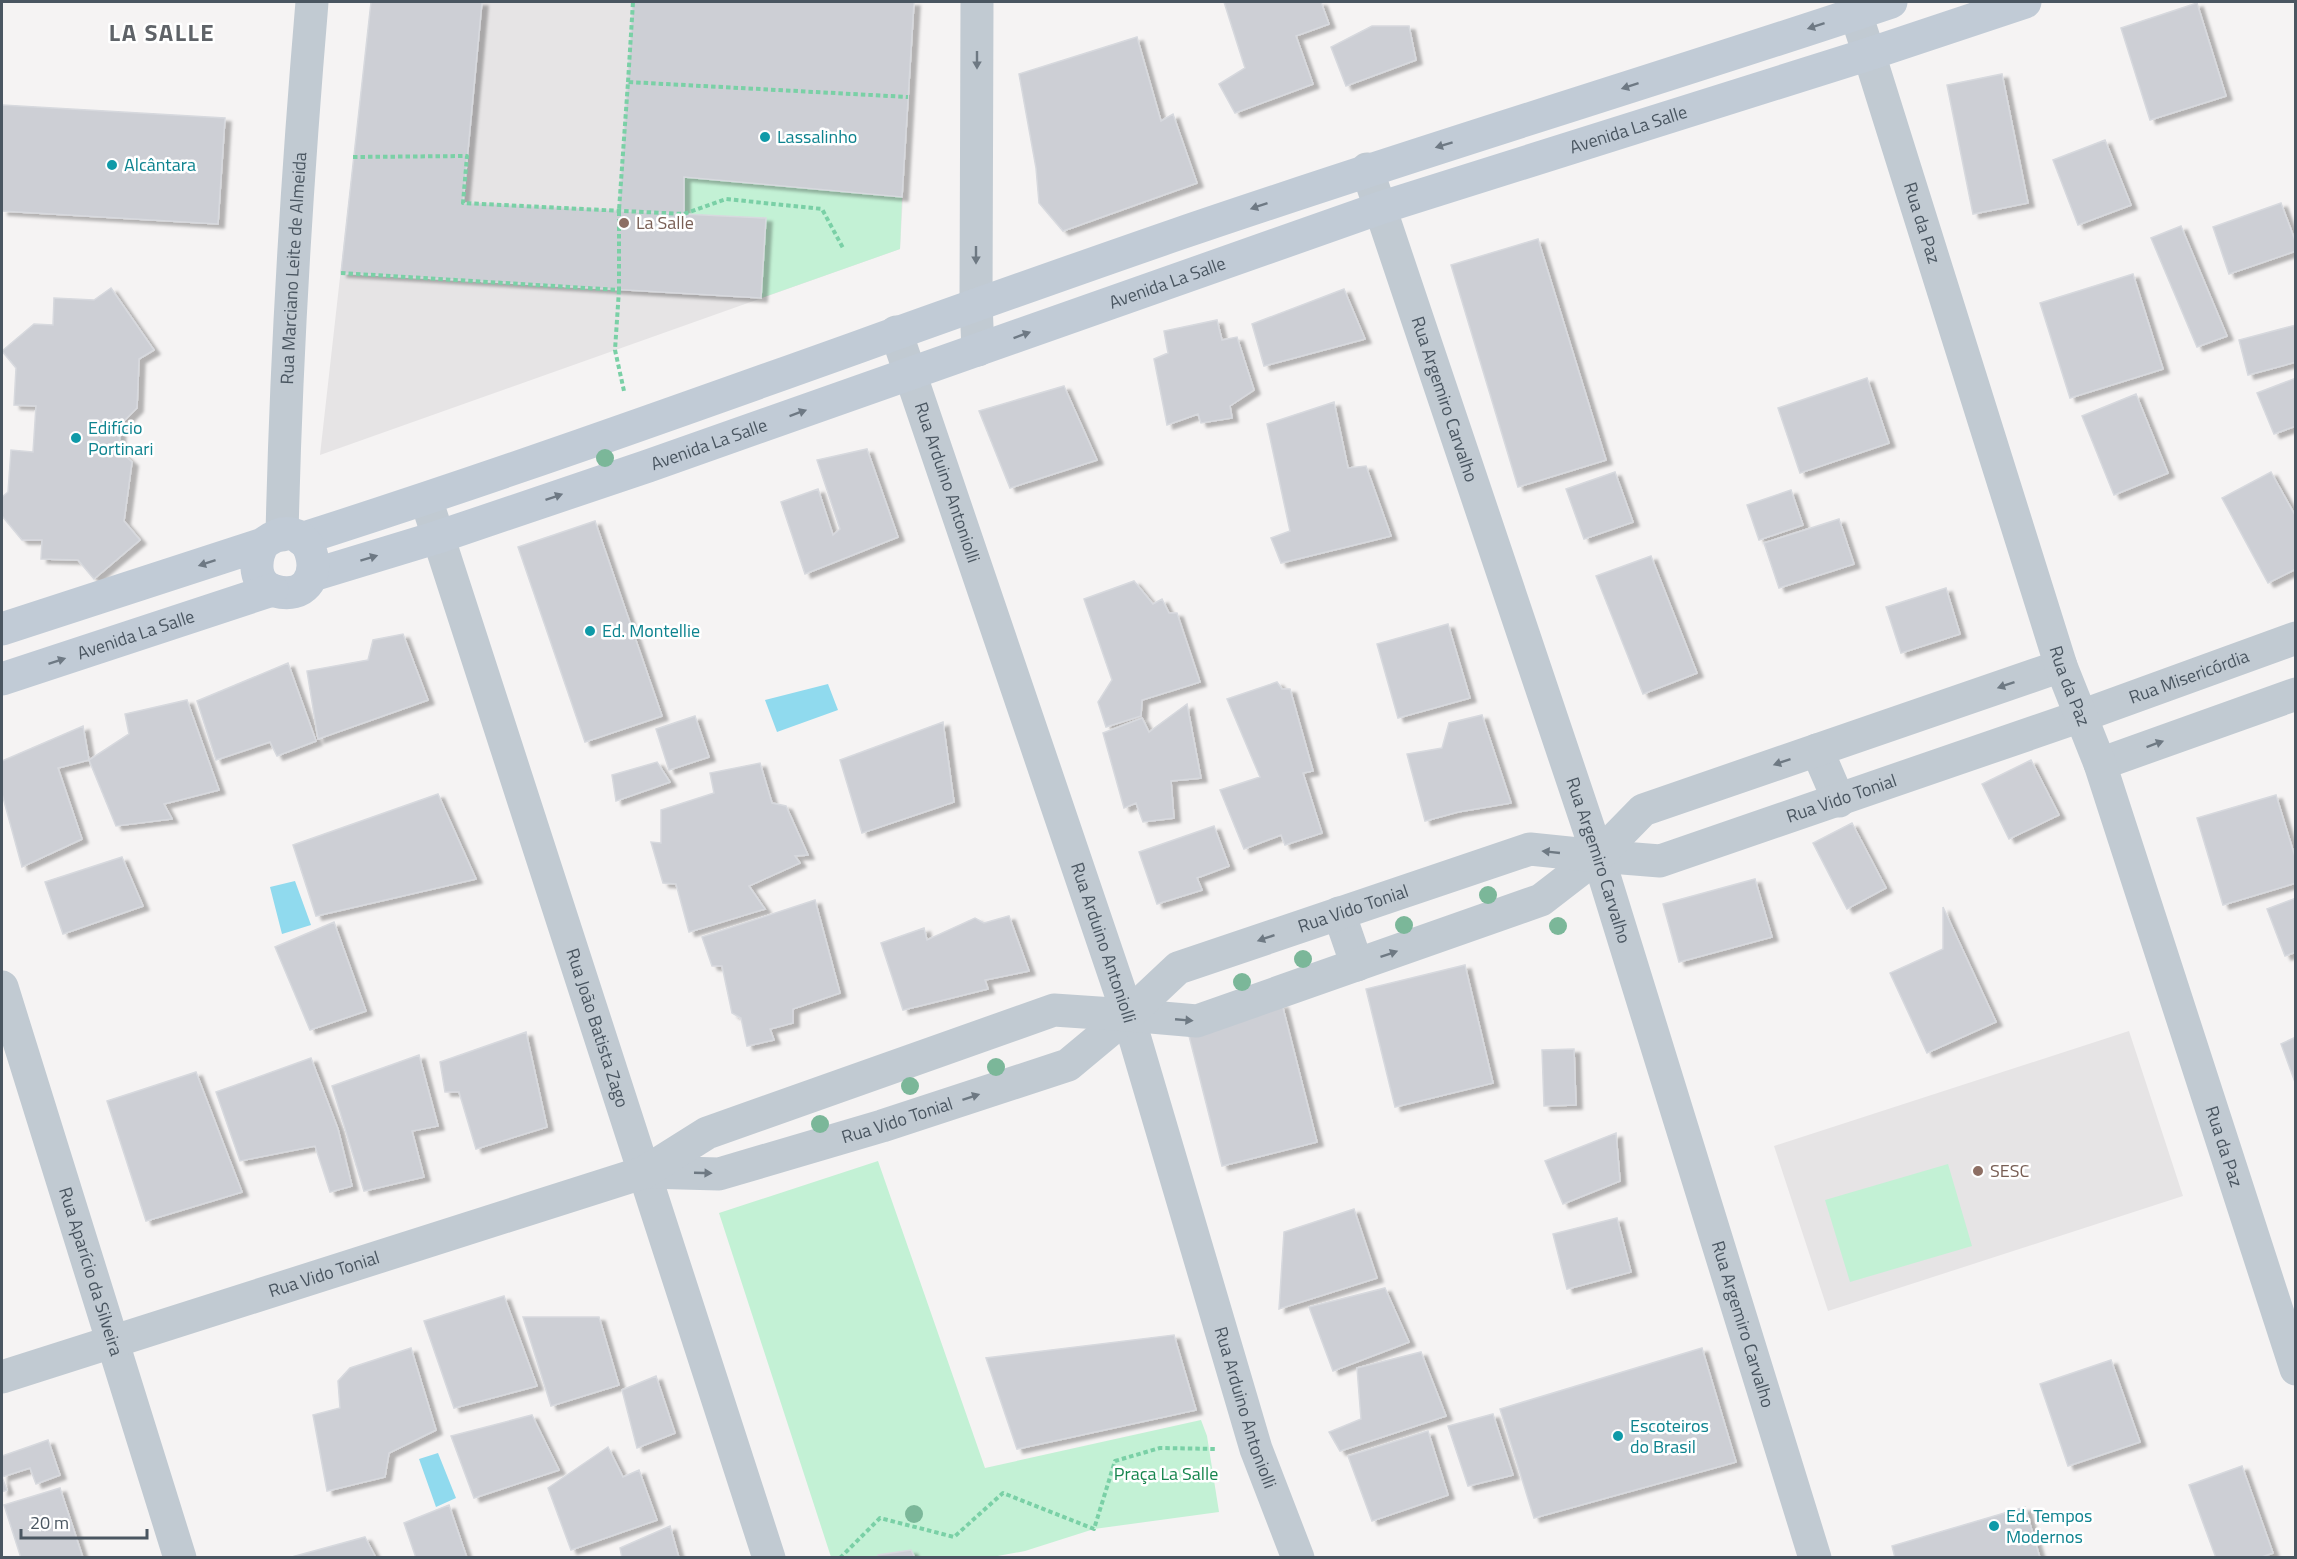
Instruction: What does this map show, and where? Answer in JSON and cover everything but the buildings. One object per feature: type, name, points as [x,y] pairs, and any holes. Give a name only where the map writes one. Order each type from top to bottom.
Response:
[{"type":"main road","points":[[2,629],[282,539],[426,499],[896,332],[1367,169],[1581,102],[1854,7],[1891,2]]},
{"type":"main road","name":"Avenida La Salle","points":[[313,575],[438,537],[648,466],[1380,208],[1869,54],[2025,2]]},
{"type":"main road","points":[[1581,102],[1593,141]]},
{"type":"main road","points":[[1180,233],[1196,273]]},
{"type":"main road","points":[[632,427],[648,466]]},
{"type":"main road","points":[[282,539],[311,549],[315,562],[313,575],[303,588],[287,593],[272,590],[262,581],[256,569],[256,556],[282,539]]},
{"type":"main road","name":"Avenida La Salle","points":[[2,679],[272,590]]},
{"type":"street","name":"Rua Marciano Leite de Almeida","points":[[282,539],[286,365],[295,207],[312,2]]},
{"type":"street","points":[[977,2],[976,304],[978,350]]},
{"type":"street","name":"Rua da Paz","points":[[1854,7],[2061,666],[2100,764],[2295,1369]]},
{"type":"street","name":"Rua Argemiro Carvalho","points":[[1367,169],[1598,856],[1815,1557]]},
{"type":"street","name":"Rua Arduino Antoniolli","points":[[896,332],[1128,1015],[1256,1449],[1298,1557]]},
{"type":"street","name":"Rua João Batista Zago","points":[[426,499],[769,1557]]},
{"type":"street","name":"Rua Misericórdia","points":[[2081,716],[2295,638]]},
{"type":"street","name":"Rua Vido Tonial","points":[[2,1377],[645,1172],[707,1133],[1054,1010],[1197,1021],[1541,900],[1598,856],[1643,810],[2061,666]]},
{"type":"street","points":[[2100,764],[2295,694]]},
{"type":"street","name":"Rua Vido Tonial","points":[[645,1172],[718,1174],[882,1126],[1068,1065],[1128,1015],[1178,968],[1530,849],[1660,861],[2081,716]]},
{"type":"street","points":[[1817,750],[1839,801]]},
{"type":"street","points":[[1339,914],[1357,965]]},
{"type":"street","name":"Rua Aparício da Silveira","points":[[2,987],[180,1557]]},
{"type":"street","points":[[866,1076],[882,1126]]},
{"type":"path","points":[[632,427],[615,350],[619,290],[619,210],[633,2]]},
{"type":"path","points":[[628,82],[908,98]]},
{"type":"path","points":[[353,157],[467,156],[463,203],[684,214],[726,199],[822,209],[843,248]]},
{"type":"path","points":[[341,273],[619,290]]},
{"type":"path","points":[[840,1557],[880,1518],[954,1537],[1003,1493],[1094,1529],[1115,1461],[1160,1448],[1256,1449]]},
{"type":"shaded area","name":"La Salle","points":[[371,2],[914,2],[900,249],[320,455]]},
{"type":"shaded area","name":"SESC","points":[[2129,1031],[2183,1196],[1828,1311],[1774,1146]]},
{"type":"green space","points":[[684,177],[902,197],[900,249],[761,298],[766,218],[684,214]]},
{"type":"green space","name":"Praça La Salle","points":[[878,1161],[985,1468],[1201,1420],[1207,1436],[1219,1512],[1094,1529],[1025,1551],[992,1557],[831,1557],[719,1213]]},
{"type":"green space","points":[[1948,1164],[1972,1246],[1850,1282],[1825,1200]]},
{"type":"water","points":[[828,684],[838,710],[777,732],[765,700]]},
{"type":"water","points":[[295,881],[311,925],[282,934],[270,887]]},
{"type":"water","points":[[438,1453],[456,1498],[436,1507],[419,1459]]},
{"type":"place","name":"Lassalinho","points":[[765,137]]},
{"type":"place","name":"Alcântara","points":[[112,165]]},
{"type":"place","name":"La Salle","points":[[624,223]]},
{"type":"place","name":"Edifício Portinari","points":[[76,438]]},
{"type":"place","name":"Ed. Montellie","points":[[590,631]]},
{"type":"place","name":"SESC","points":[[1978,1171]]},
{"type":"place","name":"Escoteiros do Brasil","points":[[1618,1436]]},
{"type":"place","name":"Ed. Tempos Modernos","points":[[1994,1526]]},
{"type":"district","name":"LA SALLE","points":[[162,33]]}]
